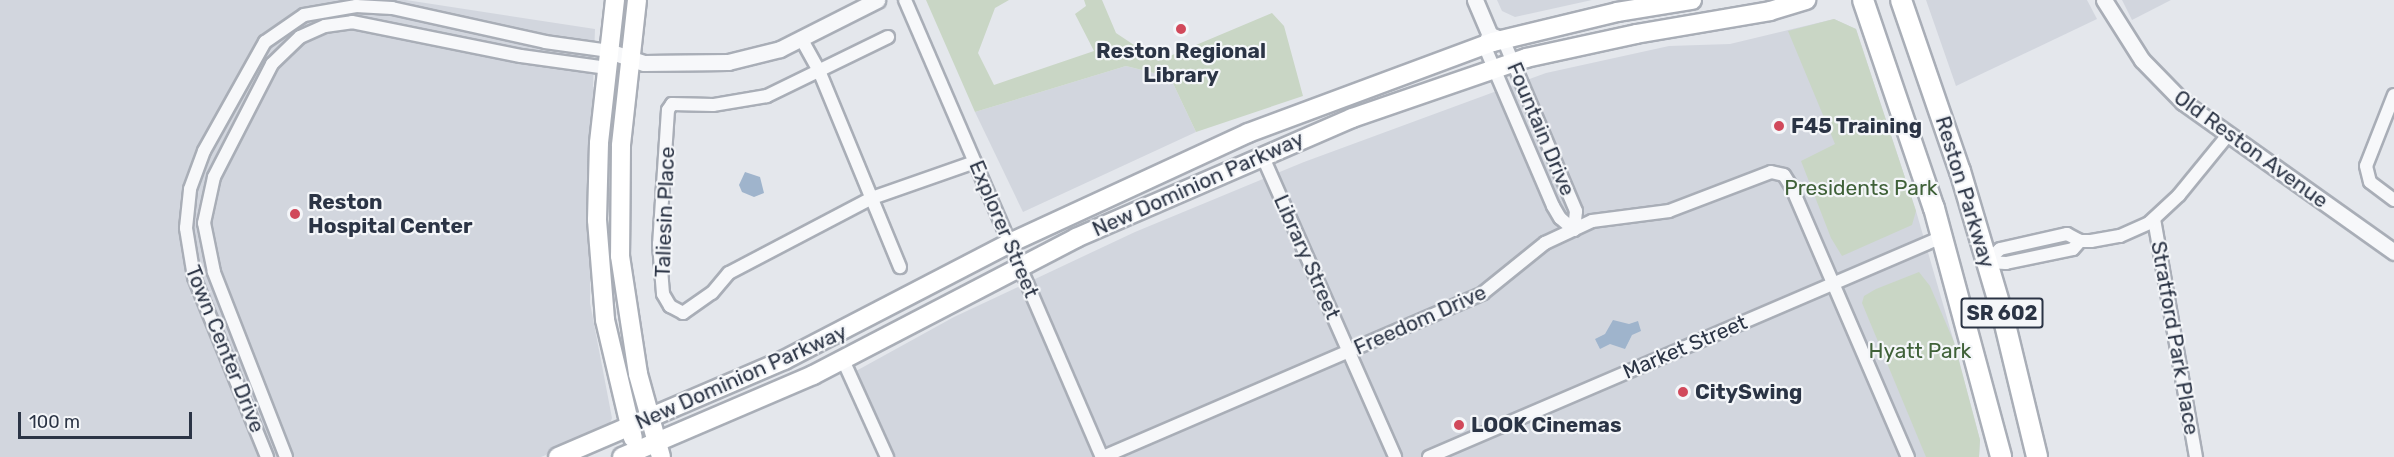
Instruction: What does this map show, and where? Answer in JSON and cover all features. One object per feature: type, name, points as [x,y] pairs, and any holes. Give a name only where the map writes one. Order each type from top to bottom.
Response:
[{"type":"main road","points":[[615,0],[598,175],[598,254],[605,321],[630,427],[633,455]]},
{"type":"main road","points":[[637,0],[621,146],[620,256],[630,334],[659,450]]},
{"type":"main road","name":"New Dominion Parkway","points":[[558,457],[784,360],[1010,243],[1248,133],[1492,39],[1617,12],[1692,0]]},
{"type":"main road","name":"New Dominion Parkway","points":[[633,455],[659,450],[843,360],[1020,267],[1262,155],[1494,67],[1636,34],[1770,12],[1806,0]]},
{"type":"main road","name":"Reston Parkway","points":[[1863,0],[1942,237],[2001,457]]},
{"type":"main road","name":"Reston Parkway","points":[[1901,0],[1987,262],[2037,457]]},
{"type":"street","points":[[608,59],[677,65],[728,62],[802,40],[877,0]]},
{"type":"street","name":"Explorer Street","points":[[906,0],[1103,457]]},
{"type":"street","name":"Fountain Drive","points":[[1475,0],[1492,39],[1512,62],[1576,211],[1574,230]]},
{"type":"street","name":"Old Reston Avenue","points":[[2104,0],[2125,36],[2162,82],[2228,135],[2394,252]]},
{"type":"street","name":"Town Center Drive","points":[[267,457],[194,277],[186,228],[190,189],[204,151],[265,42],[304,15],[356,6],[392,8],[545,42],[608,59]]},
{"type":"street","name":"Town Center Drive","points":[[286,457],[214,272],[204,223],[214,177],[272,64],[300,37],[325,26],[352,22],[521,56],[608,59]]},
{"type":"street","name":"Taliesin Place","points":[[888,37],[820,73],[767,96],[713,105],[679,103],[668,110],[659,244],[663,294],[670,306],[682,313],[712,293],[729,273],[872,198],[975,162]]},
{"type":"street","name":"Fountain Drive","points":[[1492,39],[1494,67],[1553,206],[1560,218],[1574,230]]},
{"type":"street","points":[[802,40],[820,73],[900,267]]},
{"type":"street","points":[[2394,94],[2366,166],[2370,182],[2394,200]]},
{"type":"street","points":[[1987,262],[2006,263],[2073,249],[2080,242],[2120,236],[2154,219],[2179,195],[2228,135]]},
{"type":"street","name":"Library Street","points":[[1262,155],[1395,457]]},
{"type":"street","name":"Freedom Drive","points":[[1103,457],[1349,353],[1483,293],[1545,243],[1599,219],[1670,211],[1771,172],[1784,175],[1792,188],[1833,284]]},
{"type":"street","name":"Stratford Park Place","points":[[2154,219],[2196,457]]},
{"type":"street","name":"Market Street","points":[[1429,457],[1942,237]]},
{"type":"street","points":[[1833,284],[1908,457]]},
{"type":"street","points":[[843,360],[887,457]]},
{"type":"shaded area","name":"Reston Hospital Center","points":[[0,0],[406,0],[595,29],[593,86],[599,94],[591,166],[590,303],[612,418],[609,426],[604,432],[541,457],[0,457]]},
{"type":"shaded area","points":[[1497,0],[1592,0],[1515,17],[1502,11]]},
{"type":"shaded area","points":[[1926,0],[2087,0],[2097,19],[1956,86]]},
{"type":"shaded area","points":[[2122,0],[2171,0],[2132,20]]},
{"type":"shaded area","points":[[1834,19],[1856,29],[1916,211],[1954,342],[1980,440],[1979,457],[894,457],[856,371],[954,317],[1135,232],[1304,162],[1546,73],[1669,46],[1730,44]]},
{"type":"shaded area","points":[[1126,66],[1170,77],[1196,132],[1023,212],[975,112]]},
{"type":"green space","points":[[926,0],[1009,0],[995,8],[978,53],[994,85],[1094,51],[1075,14],[1086,6],[1084,0],[1102,0],[1116,33],[1158,61],[1272,13],[1284,26],[1303,96],[1196,132],[1170,77],[1126,66],[975,112]]},
{"type":"green space","name":"Presidents Park","points":[[1834,19],[1856,29],[1916,211],[1912,225],[1842,256],[1831,238],[1801,161],[1835,144],[1788,31]]},
{"type":"green space","name":"Hyatt Park","points":[[1919,272],[1930,286],[1954,342],[1980,440],[1979,457],[1926,457],[1862,303],[1864,296],[1876,289]]},
{"type":"water","points":[[745,172],[760,177],[764,193],[754,197],[742,192],[739,185]]},
{"type":"water","points":[[1613,320],[1629,324],[1638,321],[1641,331],[1632,335],[1625,349],[1610,344],[1600,349],[1595,339],[1605,334]]},
{"type":"place","name":"Reston Regional Library","points":[[1181,29]]},
{"type":"place","name":"F45 Training","points":[[1779,126]]},
{"type":"place","name":"Reston Hospital Center","points":[[295,214]]},
{"type":"place","name":"CitySwing","points":[[1683,392]]},
{"type":"place","name":"LOOK Cinemas","points":[[1459,425]]}]
